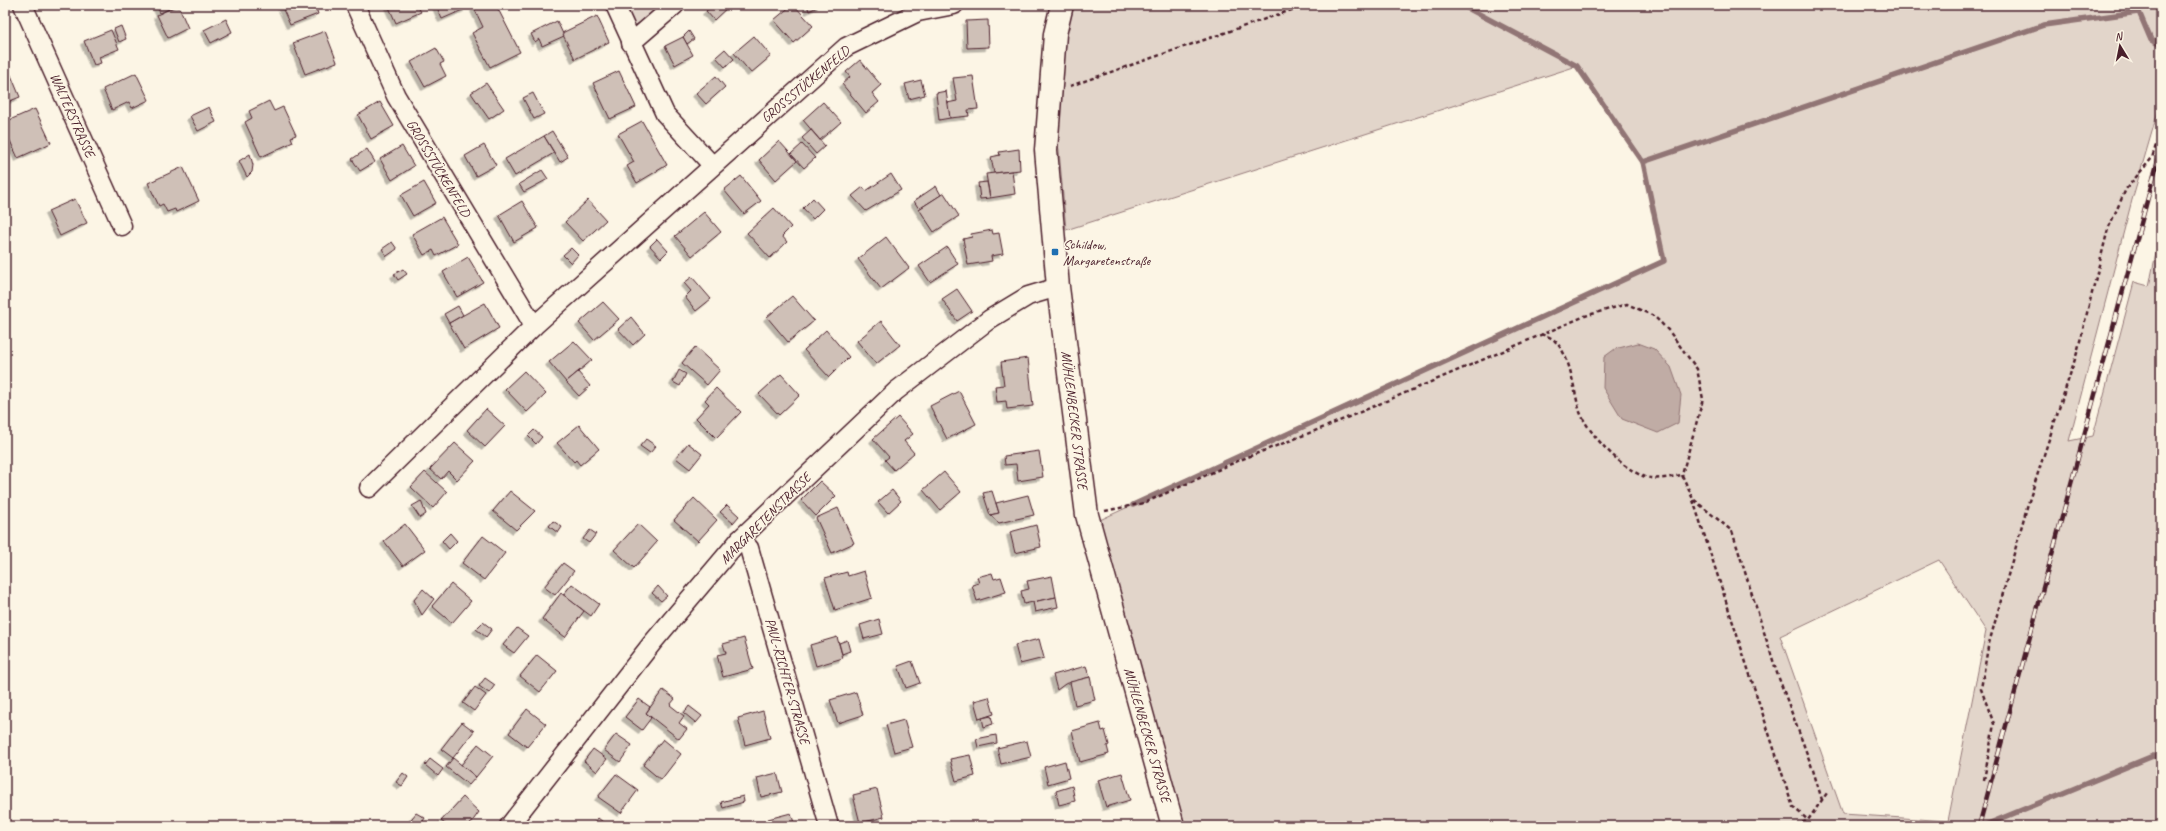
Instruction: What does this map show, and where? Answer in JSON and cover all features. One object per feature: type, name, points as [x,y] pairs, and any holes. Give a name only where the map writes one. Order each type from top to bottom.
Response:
[{"type":"main road","name":"MÜHLENBECKER STRASSE","points":[[1062,5],[1055,34],[1046,150],[1058,287],[1087,515],[1174,826]]},
{"type":"street","name":"WALTERSTRASSE","points":[[23,5],[122,226]]},
{"type":"street","name":"GROSSSTÜCKENFELD","points":[[355,5],[396,96],[534,326]]},
{"type":"street","points":[[615,5],[631,43],[665,114],[712,165]]},
{"type":"street","points":[[631,43],[675,5]]},
{"type":"street","name":"GROSSSTÜCKENFELD","points":[[369,488],[534,326],[712,165],[846,47],[918,12],[954,5]]},
{"type":"street","name":"MARGARETENSTRASSE","points":[[509,826],[653,642],[740,539],[896,391],[990,319],[1028,296],[1058,287]]},
{"type":"street","name":"PAUL-RICHTER-STRASSE","points":[[740,539],[749,548],[830,826]]},
{"type":"path","points":[[1050,87],[1072,86],[1306,5]]},
{"type":"path","points":[[1984,780],[1994,724],[1981,690],[1990,640],[2027,507],[2077,353],[2108,229],[2126,189],[2152,158],[2161,129]]},
{"type":"path","points":[[1087,515],[1144,503],[1240,460],[1330,425],[1541,334],[1585,316],[1628,304],[1654,316],[1669,331],[1697,369],[1703,399],[1682,475],[1693,499],[1793,806],[1808,820]]},
{"type":"path","points":[[1541,334],[1555,340],[1566,358],[1581,413],[1597,441],[1619,460],[1643,476],[1658,478],[1682,475]]},
{"type":"path","points":[[1693,499],[1732,531],[1776,673],[1822,800]]},
{"type":"path","points":[[1796,826],[1808,820],[1827,793]]},
{"type":"shaded area","points":[[622,5],[663,5],[649,17],[634,26]]},
{"type":"shaded area","points":[[1062,5],[2161,5],[2161,101],[2132,200],[2069,441],[2093,436],[2134,282],[2149,286],[2161,230],[2161,826],[1173,826],[1089,525],[1664,260],[1643,162],[1577,66],[1066,230],[1059,150],[1049,105]],"holes":[[[1939,560],[1986,631],[1948,821],[1843,814],[1780,636]]]},
{"type":"shaded area","points":[[1638,343],[1654,349],[1671,367],[1681,395],[1678,423],[1658,433],[1622,419],[1603,388],[1604,357],[1615,349]]},
{"type":"building","points":[[156,5],[178,5],[160,13]]},
{"type":"building","points":[[178,5],[188,28],[168,38],[157,15]]},
{"type":"building","points":[[281,5],[315,5],[318,14],[290,25]]},
{"type":"building","points":[[388,5],[417,5],[421,12],[396,23]]},
{"type":"building","points":[[436,5],[466,5],[467,8],[442,19]]},
{"type":"building","points":[[479,5],[496,5],[520,52],[490,67],[472,33],[483,27],[474,8]]},
{"type":"building","points":[[713,5],[730,5],[714,20],[706,11]]},
{"type":"building","points":[[794,5],[813,26],[794,43],[774,20]]},
{"type":"building","points":[[807,5],[821,5],[809,11]]},
{"type":"building","points":[[597,16],[609,42],[575,59],[562,33]]},
{"type":"building","points":[[226,19],[232,32],[211,43],[204,30]]},
{"type":"building","points":[[988,20],[989,47],[967,48],[966,21]]},
{"type":"building","points":[[557,21],[564,36],[542,46],[539,39],[535,42],[531,34]]},
{"type":"building","points":[[121,26],[126,39],[119,42],[114,29]]},
{"type":"building","points":[[111,30],[119,49],[99,57],[101,63],[94,65],[84,41]]},
{"type":"building","points":[[325,31],[337,62],[305,74],[293,43]]},
{"type":"building","points":[[689,31],[694,39],[687,44],[683,37]]},
{"type":"building","points":[[754,36],[771,56],[751,73],[734,53]]},
{"type":"building","points":[[683,37],[693,55],[675,65],[665,46]]},
{"type":"building","points":[[436,48],[444,62],[440,64],[446,76],[425,87],[411,62]]},
{"type":"building","points":[[725,49],[734,59],[725,67],[716,57]]},
{"type":"building","points":[[860,60],[881,85],[872,93],[879,102],[866,113],[842,84],[850,77],[846,72]]},
{"type":"building","points":[[8,68],[20,97],[5,103],[5,69]]},
{"type":"building","points":[[619,71],[636,107],[610,119],[593,83]]},
{"type":"building","points":[[136,73],[149,100],[132,108],[129,102],[112,110],[103,89]]},
{"type":"building","points":[[716,76],[725,87],[706,104],[696,93]]},
{"type":"building","points":[[973,76],[978,109],[968,110],[969,116],[950,118],[947,103],[957,101],[953,78]]},
{"type":"building","points":[[921,80],[925,95],[909,99],[905,84]]},
{"type":"building","points":[[486,83],[504,109],[489,119],[471,93]]},
{"type":"building","points":[[946,91],[950,118],[939,120],[936,93]]},
{"type":"building","points":[[533,93],[544,114],[534,119],[523,98]]},
{"type":"building","points":[[269,101],[274,111],[283,107],[296,135],[291,137],[293,142],[261,157],[245,122],[252,118],[249,111]]},
{"type":"building","points":[[380,102],[394,126],[371,139],[358,115]]},
{"type":"building","points":[[823,102],[841,122],[820,140],[803,120]]},
{"type":"building","points":[[209,107],[216,122],[198,131],[190,116]]},
{"type":"building","points":[[35,109],[51,143],[18,158],[5,130],[5,122]]},
{"type":"building","points":[[642,121],[667,165],[637,183],[627,166],[634,162],[618,134]]},
{"type":"building","points":[[811,130],[825,146],[816,154],[802,138]]},
{"type":"building","points":[[552,131],[568,157],[560,162],[544,136]]},
{"type":"building","points":[[544,136],[554,153],[515,176],[505,159]]},
{"type":"building","points":[[779,141],[797,161],[776,180],[759,160]]},
{"type":"building","points":[[802,144],[815,158],[804,168],[791,154]]},
{"type":"building","points":[[484,145],[496,165],[476,176],[465,156]]},
{"type":"building","points":[[402,146],[414,166],[392,180],[380,159]]},
{"type":"building","points":[[367,149],[375,162],[360,171],[352,159]]},
{"type":"building","points":[[1019,149],[1020,170],[994,173],[991,157],[1000,155],[999,152]]},
{"type":"building","points":[[250,154],[253,165],[252,172],[247,177],[239,161]]},
{"type":"building","points":[[183,167],[199,201],[176,212],[175,209],[167,212],[163,204],[159,206],[148,183]]},
{"type":"building","points":[[542,170],[548,179],[524,192],[519,184]]},
{"type":"building","points":[[1012,171],[1015,194],[990,198],[986,174]]},
{"type":"building","points":[[891,174],[901,190],[866,211],[852,196],[863,187],[866,191]]},
{"type":"building","points":[[741,176],[761,201],[744,214],[724,190]]},
{"type":"building","points":[[424,182],[436,203],[413,216],[401,195]]},
{"type":"building","points":[[987,182],[990,198],[980,199],[978,183]]},
{"type":"building","points":[[936,186],[941,195],[919,209],[914,201]]},
{"type":"building","points":[[944,193],[959,216],[934,232],[919,209]]},
{"type":"building","points":[[813,198],[823,209],[813,219],[803,208]]},
{"type":"building","points":[[75,199],[87,223],[60,236],[48,211]]},
{"type":"building","points":[[588,200],[606,220],[583,241],[565,222]]},
{"type":"building","points":[[522,201],[538,228],[514,242],[499,215]]},
{"type":"building","points":[[774,208],[791,227],[782,236],[787,242],[770,258],[747,233]]},
{"type":"building","points":[[704,212],[721,232],[692,256],[675,236]]},
{"type":"building","points":[[442,217],[458,244],[436,256],[433,250],[424,255],[412,234]]},
{"type":"building","points":[[992,230],[993,234],[999,233],[1003,254],[991,256],[992,261],[968,265],[963,239],[972,237],[971,234]]},
{"type":"building","points":[[886,237],[909,268],[881,289],[858,259]]},
{"type":"building","points":[[657,239],[668,251],[661,258],[650,246]]},
{"type":"building","points":[[392,242],[397,249],[387,256],[382,249]]},
{"type":"building","points":[[947,247],[958,264],[930,282],[919,266]]},
{"type":"building","points":[[571,248],[578,255],[571,263],[563,255]]},
{"type":"building","points":[[468,257],[483,282],[457,297],[443,272]]},
{"type":"building","points":[[403,269],[407,274],[398,280],[394,274]]},
{"type":"building","points":[[692,277],[711,299],[696,311],[685,297],[691,291],[684,283]]},
{"type":"building","points":[[957,289],[972,311],[957,321],[942,299]]},
{"type":"building","points":[[792,296],[814,321],[788,342],[767,317]]},
{"type":"building","points":[[603,302],[619,319],[594,340],[579,323]]},
{"type":"building","points":[[485,303],[499,328],[464,349],[449,323]]},
{"type":"building","points":[[458,306],[463,315],[449,323],[444,314]]},
{"type":"building","points":[[631,317],[645,334],[633,345],[618,329]]},
{"type":"building","points":[[881,321],[900,345],[876,364],[857,341]]},
{"type":"building","points":[[826,330],[849,357],[829,377],[804,350]]},
{"type":"building","points":[[574,341],[592,360],[566,382],[549,362]]},
{"type":"building","points":[[695,347],[720,370],[707,385],[682,363]]},
{"type":"building","points":[[1028,358],[1033,406],[1007,409],[1006,401],[997,402],[995,386],[1004,385],[1001,362]]},
{"type":"building","points":[[679,370],[686,374],[680,386],[673,382]]},
{"type":"building","points":[[524,371],[546,394],[527,412],[505,389]]},
{"type":"building","points":[[578,372],[590,386],[579,396],[566,382]]},
{"type":"building","points":[[781,374],[800,395],[779,415],[759,394]]},
{"type":"building","points":[[716,388],[741,412],[716,438],[696,418],[709,404],[705,400]]},
{"type":"building","points":[[959,391],[976,424],[947,439],[930,406]]},
{"type":"building","points":[[486,409],[505,426],[485,447],[467,430]]},
{"type":"building","points":[[898,417],[913,434],[904,441],[914,453],[894,470],[885,460],[889,457],[873,439]]},
{"type":"building","points":[[579,425],[599,449],[580,465],[576,460],[574,462],[557,443]]},
{"type":"building","points":[[534,430],[542,437],[536,444],[528,436]]},
{"type":"building","points":[[646,439],[656,446],[650,453],[640,446]]},
{"type":"building","points":[[455,443],[475,461],[457,480],[448,471],[441,479],[430,469]]},
{"type":"building","points":[[688,443],[702,454],[690,469],[676,458]]},
{"type":"building","points":[[1039,451],[1043,477],[1018,481],[1016,464],[1005,465],[1004,456]]},
{"type":"building","points":[[425,472],[447,492],[433,508],[411,487]]},
{"type":"building","points":[[944,472],[961,492],[940,510],[923,490]]},
{"type":"building","points":[[820,481],[836,496],[816,516],[801,500]]},
{"type":"building","points":[[892,490],[901,501],[888,513],[878,502]]},
{"type":"building","points":[[510,491],[535,511],[516,530],[493,511]]},
{"type":"building","points":[[992,491],[999,513],[990,515],[983,493]]},
{"type":"building","points":[[1028,495],[1034,515],[999,523],[990,515],[999,513],[996,503]]},
{"type":"building","points":[[694,498],[717,520],[698,541],[674,520]]},
{"type":"building","points":[[421,501],[426,514],[420,518],[412,506]]},
{"type":"building","points":[[727,505],[739,516],[733,523],[720,512]]},
{"type":"building","points":[[838,508],[854,543],[832,553],[816,518]]},
{"type":"building","points":[[553,521],[562,527],[558,533],[549,526]]},
{"type":"building","points":[[405,524],[425,550],[403,566],[384,541]]},
{"type":"building","points":[[638,524],[657,542],[634,568],[614,550]]},
{"type":"building","points":[[1036,525],[1041,547],[1015,553],[1010,532]]},
{"type":"building","points":[[590,530],[596,534],[589,543],[583,539]]},
{"type":"building","points":[[450,533],[457,541],[449,549],[442,541]]},
{"type":"building","points":[[483,536],[505,553],[484,580],[462,563]]},
{"type":"building","points":[[563,563],[574,571],[555,595],[544,587]]},
{"type":"building","points":[[864,571],[872,598],[835,610],[825,578],[847,572],[848,576]]},
{"type":"building","points":[[992,573],[994,579],[1001,577],[1006,592],[977,601],[972,585],[979,583],[977,577]]},
{"type":"building","points":[[1052,576],[1056,597],[1024,604],[1021,591],[1029,589],[1027,581]]},
{"type":"building","points":[[451,584],[471,601],[452,623],[432,606]]},
{"type":"building","points":[[572,584],[599,604],[591,616],[563,595]]},
{"type":"building","points":[[658,586],[667,596],[661,601],[652,593]]},
{"type":"building","points":[[423,589],[434,599],[422,615],[414,600]]},
{"type":"building","points":[[561,593],[584,611],[565,637],[542,619]]},
{"type":"building","points":[[1056,597],[1058,607],[1035,612],[1033,602]]},
{"type":"building","points":[[879,619],[883,634],[864,639],[860,625]]},
{"type":"building","points":[[483,622],[492,629],[486,637],[476,629]]},
{"type":"building","points":[[517,628],[528,636],[514,653],[503,645]]},
{"type":"building","points":[[837,637],[843,658],[816,666],[810,645]]},
{"type":"building","points":[[744,638],[753,669],[723,677],[717,655],[726,653],[723,644]]},
{"type":"building","points":[[1039,639],[1044,658],[1020,664],[1015,645]]},
{"type":"building","points":[[847,640],[850,651],[842,654],[839,643]]},
{"type":"building","points":[[537,655],[557,671],[540,692],[520,676]]},
{"type":"building","points":[[912,661],[920,683],[906,688],[898,666]]},
{"type":"building","points":[[1086,666],[1090,677],[1065,684],[1057,690],[1053,675]]},
{"type":"building","points":[[1090,677],[1095,700],[1075,705],[1070,682]]},
{"type":"building","points":[[485,678],[495,685],[489,693],[479,686]]},
{"type":"building","points":[[475,687],[486,695],[474,711],[463,703]]},
{"type":"building","points":[[663,690],[675,699],[670,705],[684,716],[679,723],[687,729],[679,739],[646,713]]},
{"type":"building","points":[[856,692],[863,715],[838,723],[830,700]]},
{"type":"building","points":[[989,697],[994,714],[979,719],[974,701]]},
{"type":"building","points":[[639,699],[650,707],[646,713],[651,718],[642,730],[625,717]]},
{"type":"building","points":[[689,706],[702,716],[696,723],[684,713]]},
{"type":"building","points":[[527,709],[546,724],[527,747],[509,733]]},
{"type":"building","points":[[763,711],[770,738],[745,745],[738,718]]},
{"type":"building","points":[[991,716],[993,724],[984,727],[982,718]]},
{"type":"building","points":[[904,720],[912,747],[894,752],[886,725]]},
{"type":"building","points":[[462,722],[474,731],[453,758],[441,749]]},
{"type":"building","points":[[1100,723],[1102,731],[1105,730],[1109,745],[1107,746],[1109,754],[1080,762],[1072,731]]},
{"type":"building","points":[[616,734],[632,745],[620,762],[604,750]]},
{"type":"building","points":[[996,735],[997,743],[978,747],[976,739]]},
{"type":"building","points":[[663,739],[681,754],[661,780],[643,765]]},
{"type":"building","points":[[1027,741],[1031,757],[1001,764],[997,748]]},
{"type":"building","points":[[478,744],[493,756],[476,777],[461,765]]},
{"type":"building","points":[[593,749],[607,759],[597,772],[584,761]]},
{"type":"building","points":[[970,755],[975,776],[956,781],[950,759]]},
{"type":"building","points":[[453,758],[476,777],[469,785],[446,767]]},
{"type":"building","points":[[430,759],[443,769],[438,776],[425,765]]},
{"type":"building","points":[[1065,761],[1069,778],[1048,784],[1044,767]]},
{"type":"building","points":[[403,773],[408,777],[402,786],[396,782]]},
{"type":"building","points":[[777,773],[782,792],[761,797],[757,778]]},
{"type":"building","points":[[1122,773],[1130,800],[1106,807],[1098,780]]},
{"type":"building","points":[[616,774],[638,790],[621,813],[598,797]]},
{"type":"building","points":[[1072,786],[1075,801],[1059,805],[1056,791]]},
{"type":"building","points":[[877,789],[884,817],[860,823],[853,795]]},
{"type":"building","points":[[743,796],[744,802],[723,808],[721,802]]},
{"type":"building","points":[[463,797],[479,812],[469,826],[448,826],[441,821]]},
{"type":"building","points":[[416,813],[425,818],[420,826],[415,826],[409,822]]},
{"type":"building","points":[[791,813],[795,826],[770,826],[768,819]]},
{"type":"building","points":[[598,818],[608,826],[592,826]]},
{"type":"waterway","points":[[1462,5],[1577,66],[1643,162]]},
{"type":"waterway","points":[[2136,5],[2151,40],[2161,45]]},
{"type":"waterway","points":[[1133,505],[1664,261],[1643,162],[2044,25],[2138,12]]},
{"type":"waterway","points":[[1983,826],[2153,756],[2161,757]]},
{"type":"railway","points":[[1979,826],[2161,149]]},
{"type":"place","name":"Schildow, Margaretenstraße","points":[[1055,252]]}]
